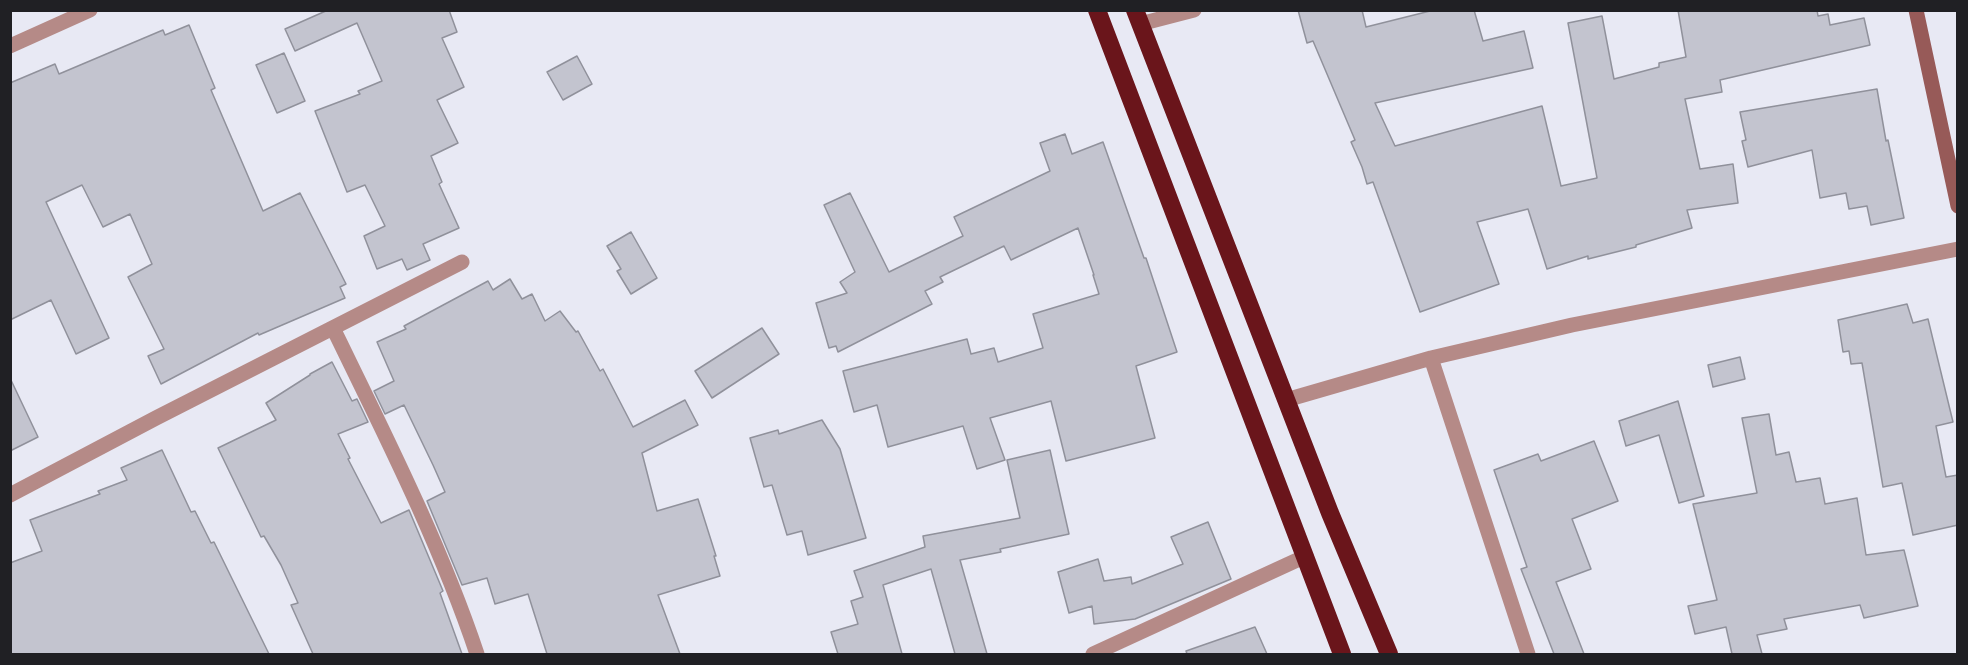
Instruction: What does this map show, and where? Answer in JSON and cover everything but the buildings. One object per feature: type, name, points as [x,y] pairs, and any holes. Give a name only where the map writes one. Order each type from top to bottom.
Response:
[{"type":"highway","points":[[1097,10],[1342,654]]},
{"type":"highway","points":[[1138,17],[1286,400],[1389,654]]},
{"type":"main road","points":[[1916,10],[1958,206]]},
{"type":"street","points":[[10,46],[90,10]]},
{"type":"street","points":[[1138,17],[1194,10]]},
{"type":"street","points":[[1286,400],[1431,358],[1572,325],[1958,249]]},
{"type":"street","points":[[10,495],[462,262]]},
{"type":"street","points":[[333,328],[423,515],[464,615],[477,654]]},
{"type":"street","points":[[1431,358],[1528,654]]},
{"type":"street","points":[[1093,654],[1306,556]]}]
